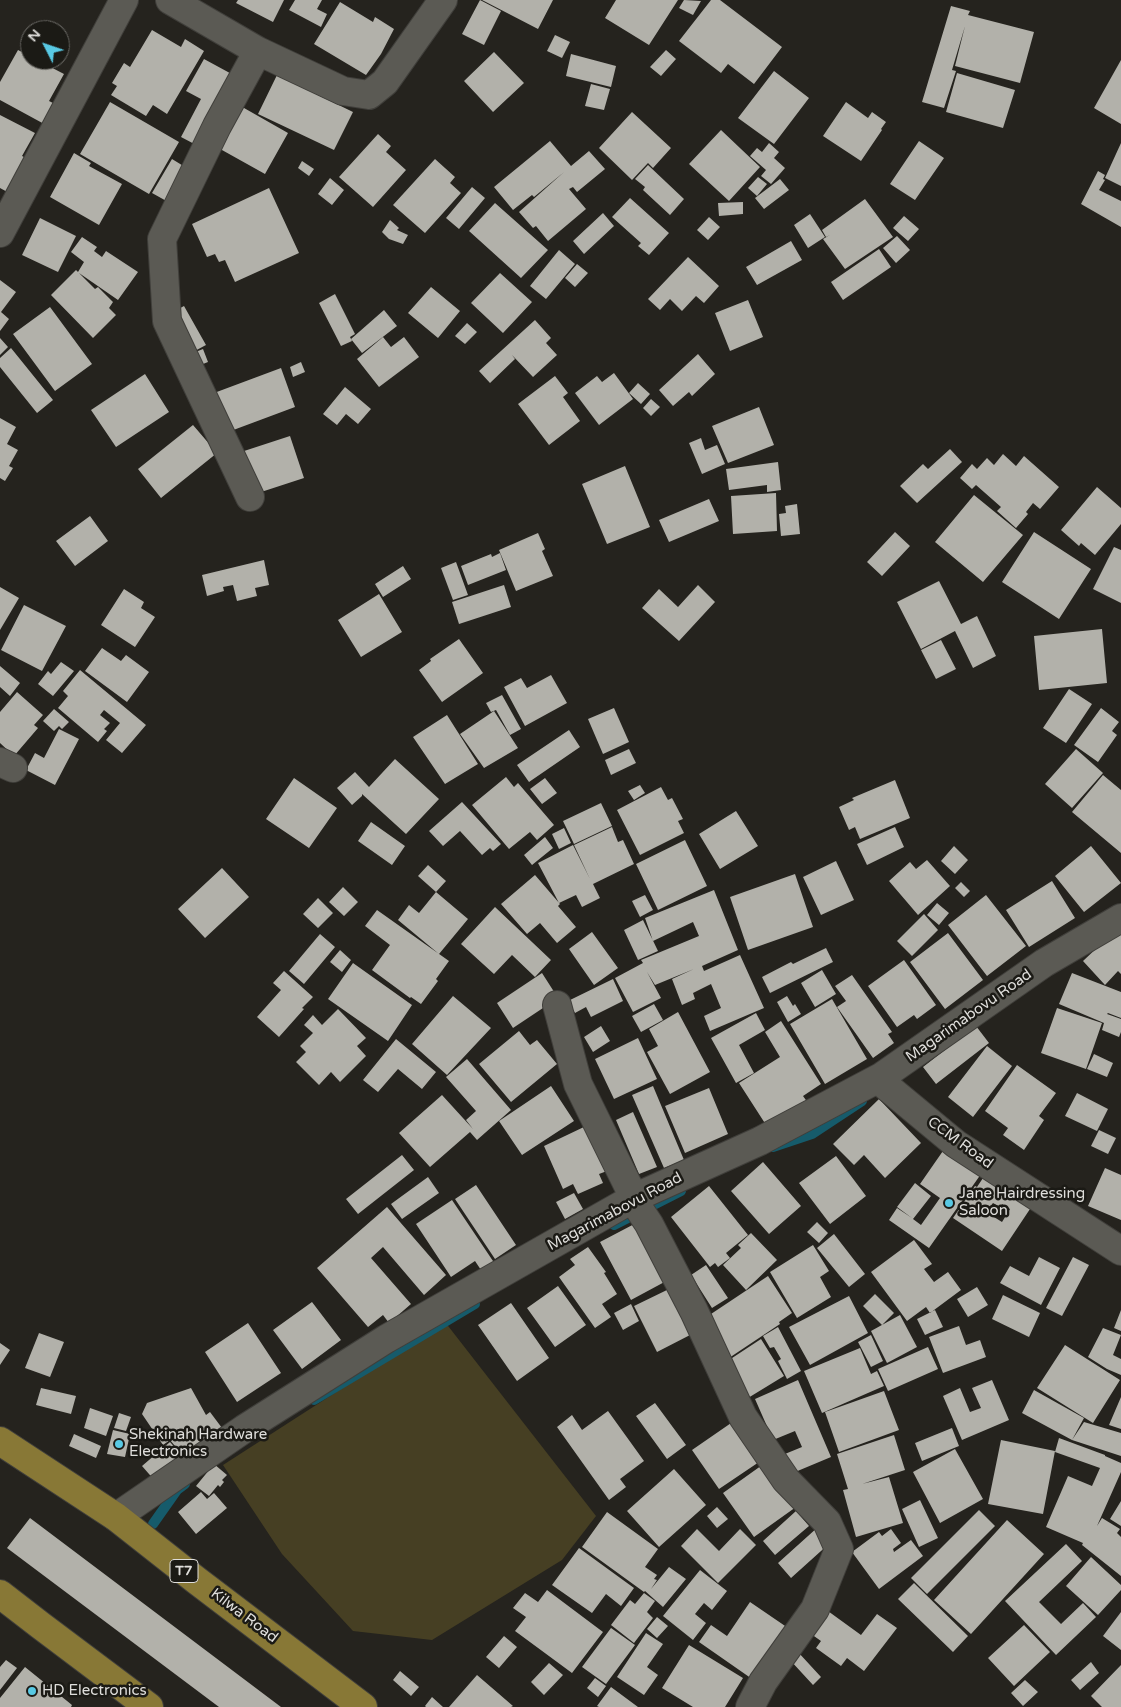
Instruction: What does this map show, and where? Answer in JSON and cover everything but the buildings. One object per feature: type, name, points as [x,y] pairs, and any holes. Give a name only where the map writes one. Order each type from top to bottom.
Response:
[{"type":"highway","name":"Kilwa Road","points":[[0,1441],[116,1517],[363,1707]]},
{"type":"highway","points":[[0,1594],[149,1707]]},
{"type":"street","points":[[0,233],[124,0]]},
{"type":"street","points":[[170,0],[258,51],[343,91],[368,95],[385,82],[443,0]]},
{"type":"street","points":[[250,497],[167,321],[162,239],[217,126],[258,51]]},
{"type":"street","name":"Magarimabovu Road","points":[[116,1517],[244,1429],[386,1339],[634,1198],[760,1140],[881,1076],[1044,964],[1121,918]]},
{"type":"street","points":[[557,1005],[578,1084],[634,1198],[694,1310],[742,1417],[786,1480],[827,1522],[838,1549],[815,1609],[763,1682],[750,1707]]},
{"type":"street","name":"CCM Road","points":[[881,1076],[886,1086],[956,1144],[1121,1251]]},
{"type":"shaded area","points":[[445,1322],[596,1516],[562,1560],[432,1640],[353,1631],[282,1554],[223,1465]]},
{"type":"waterway","points":[[773,1147],[812,1134],[862,1101]]},
{"type":"waterway","points":[[614,1225],[681,1191]]},
{"type":"waterway","points":[[314,1400],[475,1304]]},
{"type":"waterway","points":[[153,1524],[177,1490],[185,1484]]},
{"type":"place","name":"Jane Hairdressing Saloon","points":[[949,1203]]},
{"type":"place","name":"Shekinah Hardware Electronics","points":[[119,1444]]},
{"type":"place","name":"HD Electronics","points":[[32,1691]]}]
